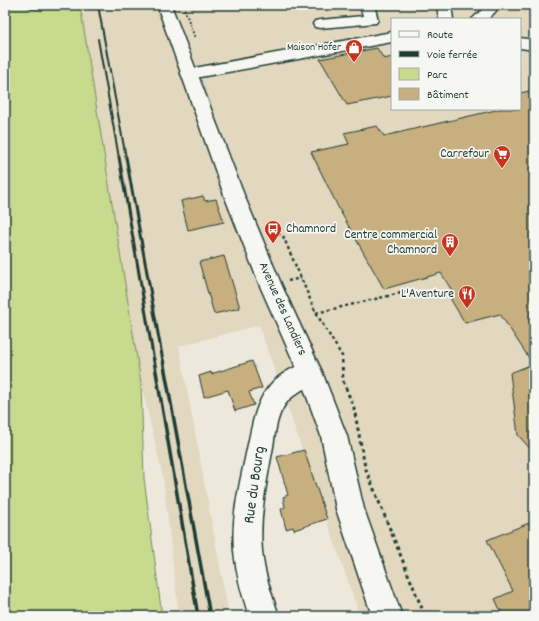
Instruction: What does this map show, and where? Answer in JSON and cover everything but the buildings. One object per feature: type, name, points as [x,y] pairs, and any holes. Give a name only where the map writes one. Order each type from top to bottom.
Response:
[{"type":"main road","name":"Avenue des Landiers","points":[[164,5],[198,72],[234,196],[269,282],[310,372],[334,436],[350,508],[387,616]]},
{"type":"main road","points":[[320,24],[371,20],[367,5]]},
{"type":"main road","points":[[444,5],[446,18]]},
{"type":"main road","points":[[482,18],[490,11],[490,5]]},
{"type":"main road","points":[[198,72],[391,37]]},
{"type":"main road","points":[[521,43],[534,45]]},
{"type":"main road","name":"Rue du Bourg","points":[[264,616],[254,581],[248,552],[248,524],[253,483],[265,420],[275,398],[285,387],[310,372]]},
{"type":"path","points":[[183,5],[198,72]]},
{"type":"path","points":[[265,227],[283,236],[316,312],[342,356],[343,381],[354,408],[365,467],[424,616]]},
{"type":"path","points":[[316,312],[409,291]]},
{"type":"shaded area","points":[[80,5],[534,5],[534,616],[360,616],[259,325],[179,346],[229,616],[179,616],[163,477],[141,383]]},
{"type":"green space","points":[[5,5],[20,5],[32,9],[43,10],[54,5],[80,5],[141,383],[144,478],[162,616],[5,616]]},
{"type":"railway","points":[[98,5],[126,158]]},
{"type":"railway","points":[[98,39],[119,158]]},
{"type":"railway","points":[[119,157],[154,361]]},
{"type":"railway","points":[[126,157],[163,361]]},
{"type":"railway","points":[[154,360],[198,616]]},
{"type":"railway","points":[[163,360],[210,616]]},
{"type":"place","name":"Maison Hofer","points":[[354,63]]},
{"type":"place","name":"Carrefour","points":[[502,169]]},
{"type":"place","name":"Chamnord","points":[[273,244]]},
{"type":"place","name":"Centre commercial Chamnord","points":[[450,257]]},
{"type":"place","name":"L'Aventure","points":[[467,309]]}]
